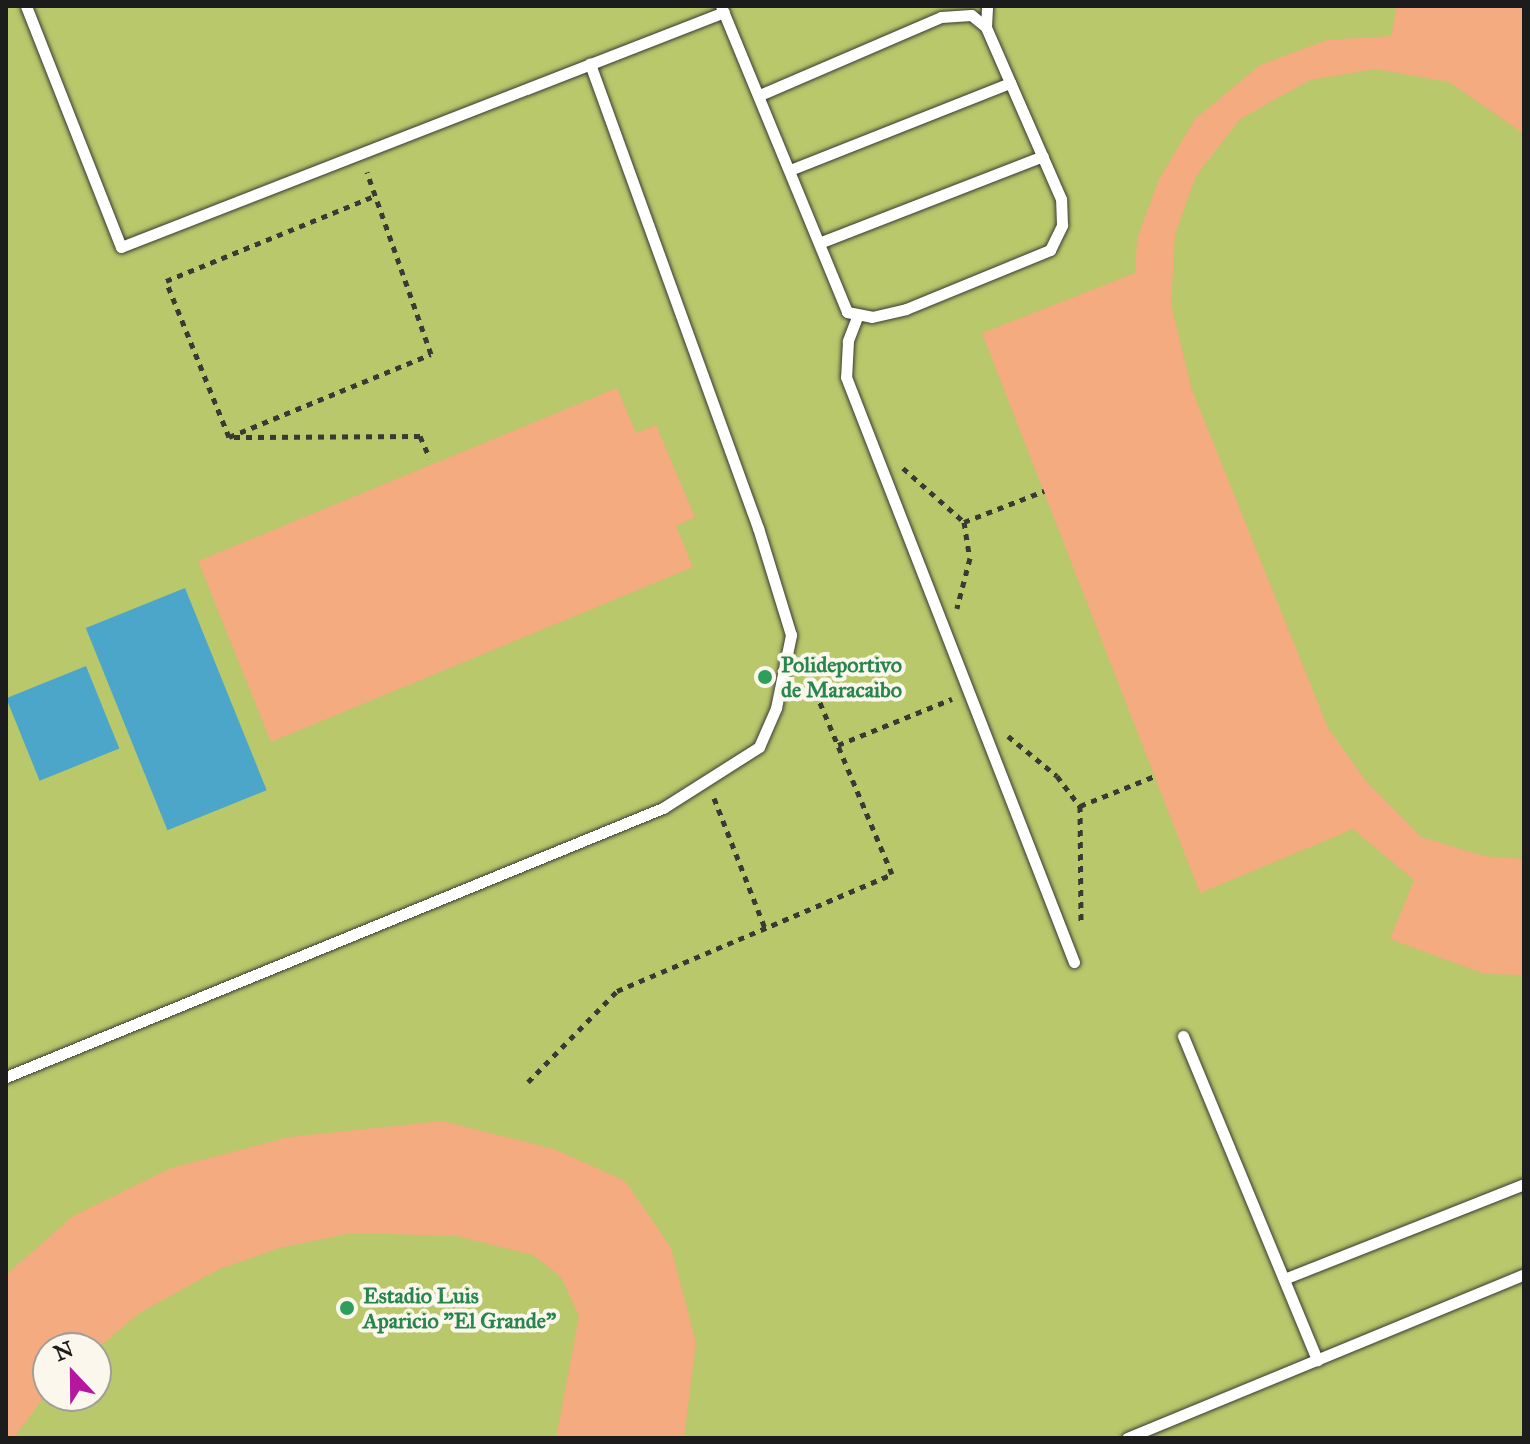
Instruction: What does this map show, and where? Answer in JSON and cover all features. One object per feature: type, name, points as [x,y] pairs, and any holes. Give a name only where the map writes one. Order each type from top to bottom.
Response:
[{"type":"lane","points":[[26,6],[121,247],[723,9],[847,312],[857,317],[906,309],[1050,250],[1062,225],[1061,199],[986,27],[987,6]]},
{"type":"lane","points":[[760,95],[941,17],[971,15],[986,27]]},
{"type":"lane","points":[[6,1077],[663,808],[759,747],[776,708],[791,635],[758,528],[590,63]]},
{"type":"lane","points":[[790,170],[1010,83]]},
{"type":"lane","points":[[819,243],[1043,156]]},
{"type":"lane","points":[[857,317],[848,341],[846,377],[1074,962]]},
{"type":"lane","points":[[1183,1036],[1317,1360]]},
{"type":"lane","points":[[1284,1279],[1524,1184]]},
{"type":"lane","points":[[1127,1438],[1524,1274]]},
{"type":"path","points":[[229,437],[431,354],[361,152]]},
{"type":"path","points":[[229,437],[166,281],[374,196]]},
{"type":"path","points":[[229,437],[420,436],[430,458]]},
{"type":"path","points":[[871,443],[943,499],[964,522],[970,558],[948,644]]},
{"type":"path","points":[[964,522],[1044,491]]},
{"type":"path","points":[[528,1082],[617,991],[892,874],[791,635]]},
{"type":"path","points":[[838,745],[967,692]]},
{"type":"path","points":[[973,707],[1057,776],[1080,806],[1083,909],[1074,962]]},
{"type":"path","points":[[1080,806],[1155,776]]},
{"type":"path","points":[[708,782],[765,928]]},
{"type":"green space","name":"Polideportivo de Maracaibo","points":[[6,6],[1524,6],[1524,1438],[6,1438]]},
{"type":"water","points":[[185,588],[267,790],[167,830],[86,628]]},
{"type":"water","points":[[86,666],[119,749],[40,781],[6,698]]},
{"type":"building","points":[[1397,6],[1524,6],[1524,134],[1449,82],[1375,69],[1310,80],[1240,119],[1196,176],[1175,234],[1171,305],[1192,390],[1328,728],[1366,781],[1421,837],[1484,856],[1524,859],[1524,975],[1485,974],[1390,939],[1414,880],[1353,829],[1200,893],[982,333],[1135,273],[1137,239],[1159,179],[1195,119],[1260,65],[1327,40],[1391,36]]},
{"type":"building","points":[[617,388],[636,433],[656,425],[695,517],[676,526],[693,567],[271,742],[198,561]]},
{"type":"building","points":[[442,1121],[554,1149],[625,1181],[671,1248],[696,1342],[684,1438],[556,1438],[579,1316],[561,1277],[533,1255],[456,1236],[352,1233],[279,1248],[217,1270],[138,1314],[112,1336],[112,1332],[32,1332],[33,1412],[14,1438],[6,1438],[6,1275],[73,1216],[171,1168],[289,1137]]},
{"type":"place","name":"Polideportivo de Maracaibo","points":[[765,677]]},
{"type":"place","name":"Estadio Luis Aparicio \"El Grande\"","points":[[347,1308]]}]
